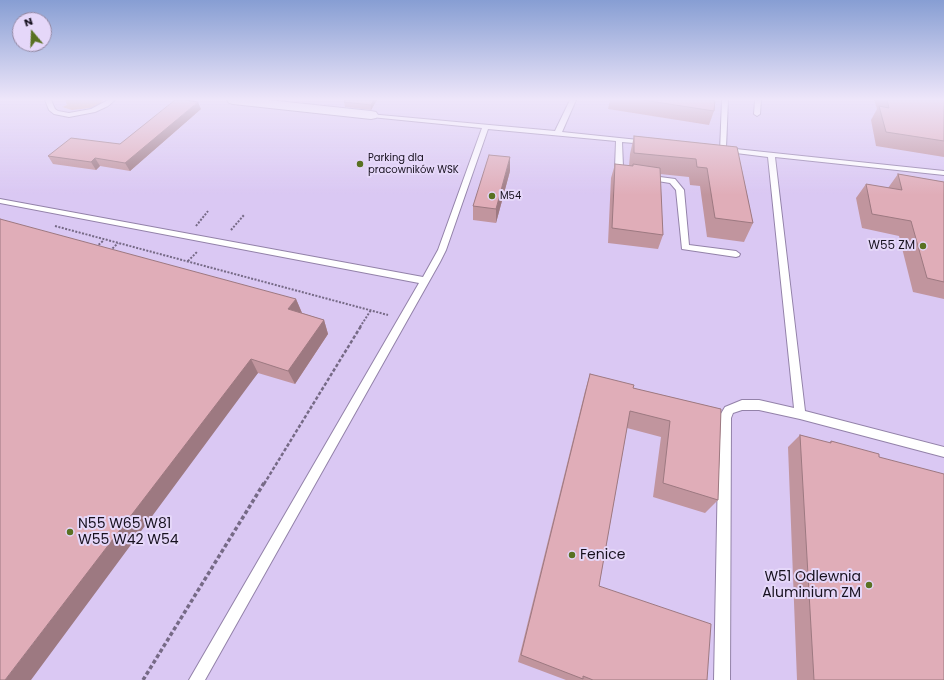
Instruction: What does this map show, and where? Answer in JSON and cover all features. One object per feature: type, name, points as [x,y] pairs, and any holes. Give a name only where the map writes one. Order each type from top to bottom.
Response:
[{"type":"lane","points":[[197,680],[442,250],[484,132]]},
{"type":"lane","points":[[545,132],[654,143]]},
{"type":"lane","points":[[720,132],[718,149],[944,173]]},
{"type":"lane","points":[[619,140],[619,168],[623,173],[672,181],[680,190],[686,247],[736,254]]},
{"type":"lane","points":[[771,155],[800,414]]},
{"type":"lane","points":[[0,201],[425,281]]},
{"type":"lane","points":[[722,680],[725,417],[729,410],[742,405],[759,405],[800,414],[944,452]]},
{"type":"path","points":[[194,229],[208,211]]},
{"type":"path","points":[[55,226],[392,316]]},
{"type":"path","points":[[94,249],[105,240]]},
{"type":"path","points":[[105,255],[119,243]]},
{"type":"path","points":[[143,680],[371,310]]},
{"type":"building","points":[[135,132],[162,132],[125,163],[95,158],[91,162],[48,156],[71,138],[120,144]]},
{"type":"building","points":[[886,132],[944,132],[944,141]]},
{"type":"building","points":[[634,136],[737,147],[753,223],[715,218],[707,168],[697,167],[696,159],[634,153]]},
{"type":"building","name":"M54","points":[[489,155],[510,157],[496,209],[473,206]]},
{"type":"building","points":[[615,164],[633,166],[633,164],[660,168],[663,235],[612,228]]},
{"type":"building","name":"W55 ZM","points":[[898,174],[944,182],[944,282],[927,278],[911,221],[872,214],[866,184],[902,190]]},
{"type":"building","name":"N55 W65 W81 W55 W42 W54","points":[[0,219],[296,299],[288,309],[324,320],[288,371],[251,359],[5,680],[0,680]]},
{"type":"building","name":"Fenice","points":[[590,374],[634,385],[633,388],[721,409],[718,500],[663,483],[670,421],[630,411],[599,586],[711,624],[707,680],[593,680],[583,676],[583,679],[521,655]]},
{"type":"building","name":"W51 Odlewnia Aluminium ZM","points":[[800,435],[831,443],[831,441],[879,454],[879,457],[944,474],[944,680],[814,680]]},
{"type":"place","name":"Parking dla pracowników WSK","points":[[360,164]]},
{"type":"place","name":"M54","points":[[492,196]]},
{"type":"place","name":"W55 ZM","points":[[923,246]]},
{"type":"place","name":"N55 W65 W81 W55 W42 W54","points":[[70,532]]},
{"type":"place","name":"Fenice","points":[[572,555]]},
{"type":"place","name":"W51 Odlewnia Aluminium ZM","points":[[869,585]]}]
